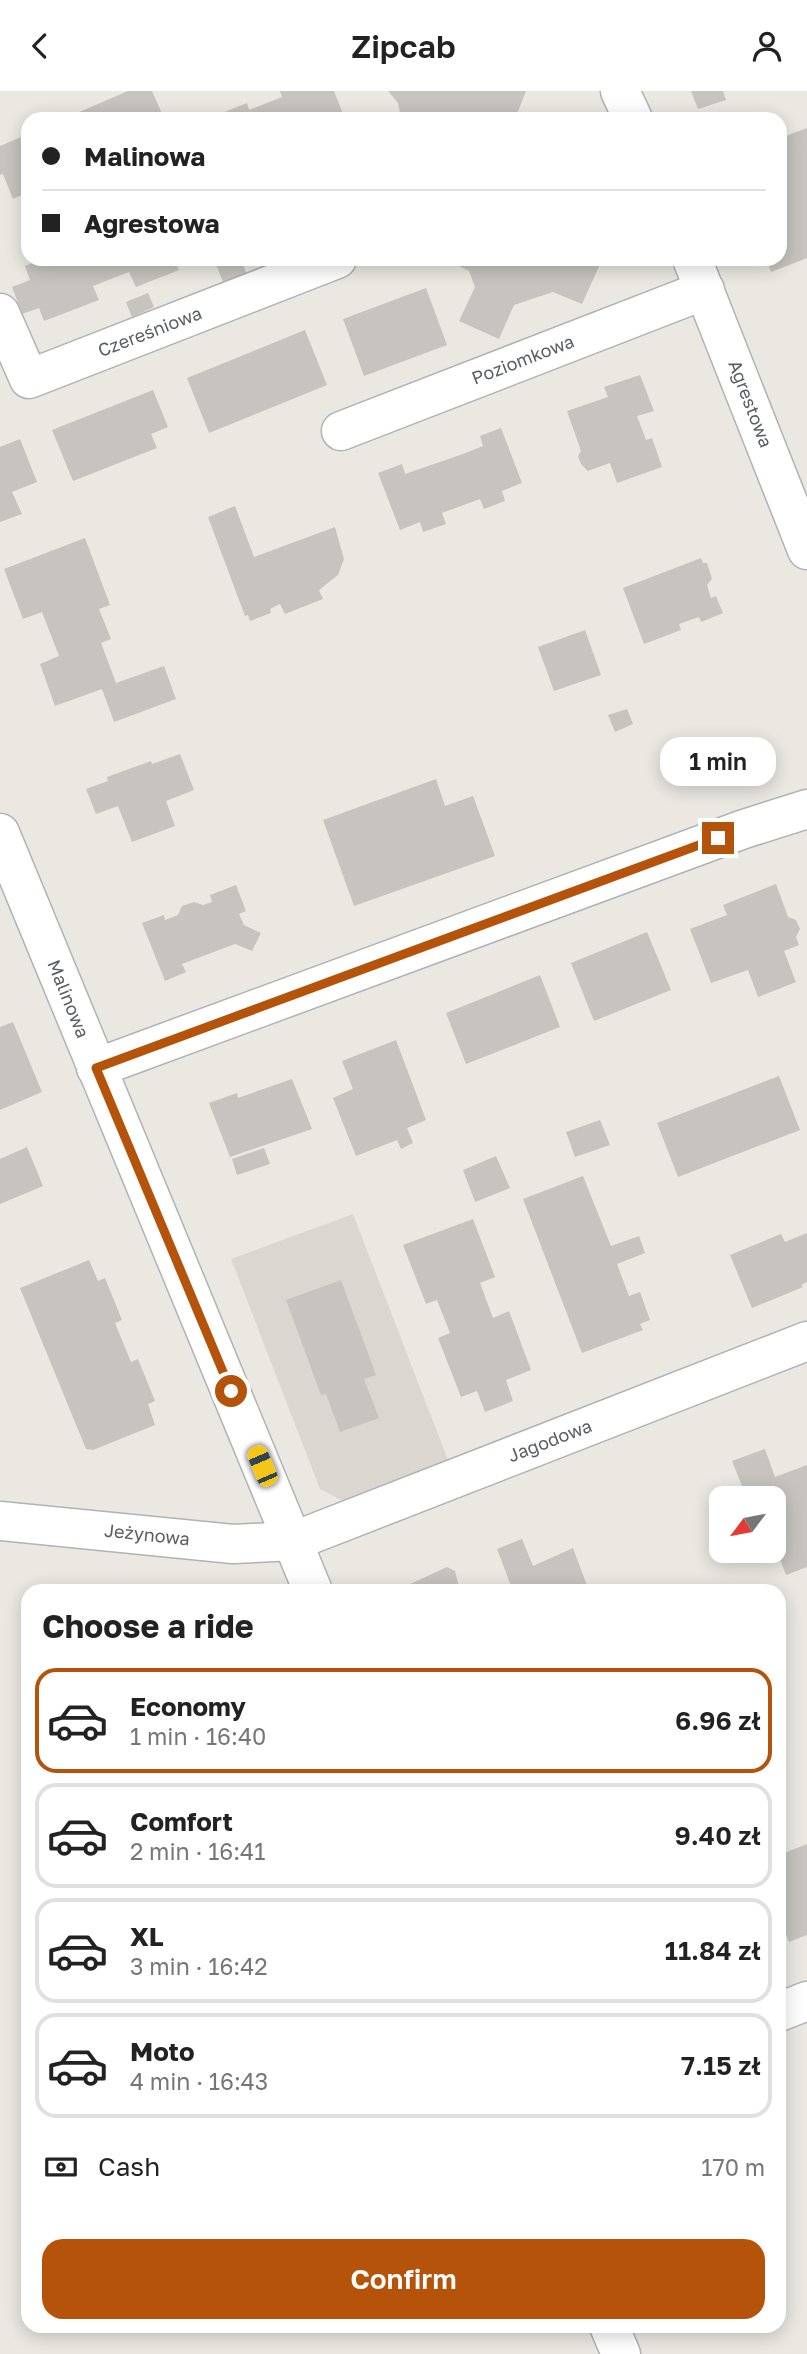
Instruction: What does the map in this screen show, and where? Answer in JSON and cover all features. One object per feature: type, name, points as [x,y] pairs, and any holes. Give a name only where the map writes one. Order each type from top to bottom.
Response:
[{"type":"street","name":"Czereśniowa","points":[[0,313],[29,379],[319,266]]},
{"type":"street","name":"Poziomkowa","points":[[341,431],[699,274]]},
{"type":"street","name":"Agrestowa","points":[[699,274],[807,550]]},
{"type":"street","points":[[96,1068],[718,838],[807,809]]},
{"type":"street","name":"Malinowa","points":[[0,833],[310,1584]]},
{"type":"street","name":"Jagodowa","points":[[294,1541],[807,1341]]},
{"type":"street","name":"Jeżynowa","points":[[0,1521],[233,1544],[294,1541]]},
{"type":"street","points":[[786,2009],[807,2001]]},
{"type":"street","points":[[612,2333],[621,2354]]},
{"type":"shaded area","points":[[353,1214],[448,1460],[343,1501],[320,1489],[231,1259]]},
{"type":"building","points":[[128,91],[152,91],[161,112],[79,112]]},
{"type":"building","points":[[280,91],[334,91],[342,112],[224,112],[247,103],[249,110],[282,97]]},
{"type":"building","points":[[388,91],[526,91],[518,112],[400,112],[398,103]]},
{"type":"building","points":[[691,91],[723,91],[726,100],[698,109]]},
{"type":"building","points":[[807,128],[807,258],[787,266],[787,135]]},
{"type":"building","points":[[21,137],[21,195],[13,199],[3,174],[0,175],[0,146]]},
{"type":"building","points":[[25,266],[177,266],[179,270],[136,287],[129,272],[93,286],[99,300],[44,321],[39,308],[22,314],[12,287],[30,280]]},
{"type":"building","points":[[217,266],[244,266],[248,278],[225,287]]},
{"type":"building","points":[[459,266],[599,266],[582,304],[553,292],[514,305],[499,339],[459,321],[475,287],[469,271]]},
{"type":"building","points":[[769,266],[786,266],[771,272]]},
{"type":"building","points":[[426,288],[447,345],[364,376],[343,319]]},
{"type":"building","points":[[148,293],[154,307],[132,317],[126,302]]},
{"type":"building","points":[[305,330],[327,385],[209,433],[187,378]]},
{"type":"building","points":[[640,375],[654,411],[637,416],[646,440],[652,438],[662,467],[617,483],[610,463],[588,471],[581,464],[578,456],[581,451],[567,411],[608,397],[604,387]]},
{"type":"building","points":[[153,390],[168,427],[151,434],[157,448],[73,481],[52,430]]},
{"type":"building","points":[[501,428],[522,483],[502,491],[505,501],[484,509],[480,499],[442,513],[446,524],[423,532],[420,522],[400,530],[378,473],[402,464],[405,474],[463,454],[483,446],[480,436]]},
{"type":"building","points":[[20,439],[37,482],[12,492],[22,514],[0,522],[0,447]]},
{"type":"building","points":[[235,506],[254,557],[335,527],[344,559],[338,575],[319,590],[323,599],[285,614],[280,604],[270,609],[271,613],[250,621],[248,615],[245,616],[208,517]]},
{"type":"building","points":[[85,538],[110,605],[99,609],[111,639],[101,643],[116,683],[164,666],[176,699],[114,722],[102,689],[55,706],[40,664],[59,656],[42,612],[23,619],[4,569]]},
{"type":"building","points":[[701,558],[703,563],[707,563],[712,579],[707,585],[711,598],[716,596],[723,613],[701,622],[699,617],[679,624],[681,630],[644,644],[623,588]]},
{"type":"building","points":[[585,630],[601,675],[554,691],[538,647]]},
{"type":"building","points":[[627,709],[633,724],[615,732],[608,715]]},
{"type":"building","points":[[180,754],[194,790],[166,801],[175,826],[132,842],[118,806],[96,814],[86,789],[108,781],[107,777]]},
{"type":"building","points":[[436,779],[445,806],[473,796],[495,856],[354,906],[323,820]]},
{"type":"building","points":[[776,884],[788,917],[796,920],[800,929],[796,937],[799,945],[784,951],[796,982],[758,997],[748,970],[711,983],[690,929],[727,915],[723,905]]},
{"type":"building","points":[[236,885],[246,911],[239,914],[244,925],[261,933],[252,951],[235,944],[182,964],[186,972],[165,981],[142,923],[164,915],[165,920],[178,915],[182,906],[194,902],[203,905],[212,902],[210,895]]},
{"type":"building","points":[[647,932],[671,990],[594,1021],[571,963]]},
{"type":"building","points":[[540,975],[560,1027],[466,1064],[446,1013]]},
{"type":"building","points":[[13,1022],[42,1092],[0,1110],[0,1027]]},
{"type":"building","points":[[396,1040],[426,1120],[407,1128],[413,1143],[401,1149],[397,1140],[356,1156],[333,1098],[353,1089],[342,1061]]},
{"type":"building","points":[[779,1076],[800,1130],[678,1177],[657,1123]]},
{"type":"building","points":[[292,1079],[312,1129],[230,1157],[209,1103],[237,1093],[238,1098]]},
{"type":"building","points":[[600,1120],[610,1145],[575,1157],[566,1132]]},
{"type":"building","points":[[27,1147],[43,1186],[0,1204],[0,1159]]},
{"type":"building","points":[[264,1148],[270,1164],[237,1175],[232,1159]]},
{"type":"building","points":[[496,1156],[510,1188],[475,1202],[463,1170]]},
{"type":"building","points":[[583,1176],[611,1246],[639,1236],[645,1253],[617,1264],[629,1296],[640,1292],[650,1320],[640,1324],[643,1330],[582,1353],[523,1199]]},
{"type":"building","points":[[473,1219],[495,1277],[480,1283],[493,1318],[509,1311],[531,1370],[506,1380],[513,1401],[485,1412],[477,1391],[461,1397],[438,1338],[450,1333],[437,1300],[426,1304],[403,1245]]},
{"type":"building","points":[[807,1233],[807,1282],[801,1285],[803,1287],[752,1308],[730,1255],[781,1234],[785,1242]]},
{"type":"building","points":[[89,1260],[98,1281],[105,1278],[122,1320],[115,1323],[131,1362],[138,1359],[155,1401],[148,1404],[155,1425],[93,1450],[86,1449],[20,1288]]},
{"type":"building","points":[[341,1280],[376,1375],[364,1379],[379,1418],[340,1432],[326,1394],[321,1395],[286,1300]]},
{"type":"building","points":[[765,1449],[775,1477],[807,1465],[807,1567],[786,1575],[782,1563],[786,1563],[786,1486],[742,1486],[732,1461]]},
{"type":"building","points":[[522,1539],[533,1566],[573,1548],[586,1584],[510,1584],[497,1549]]},
{"type":"building","points":[[447,1567],[455,1571],[458,1584],[410,1584]]},
{"type":"building","points":[[807,1844],[807,1935],[789,1942],[786,1934],[786,1852]]},
{"type":"route","points":[[231,1391],[96,1068],[718,838]]}]
